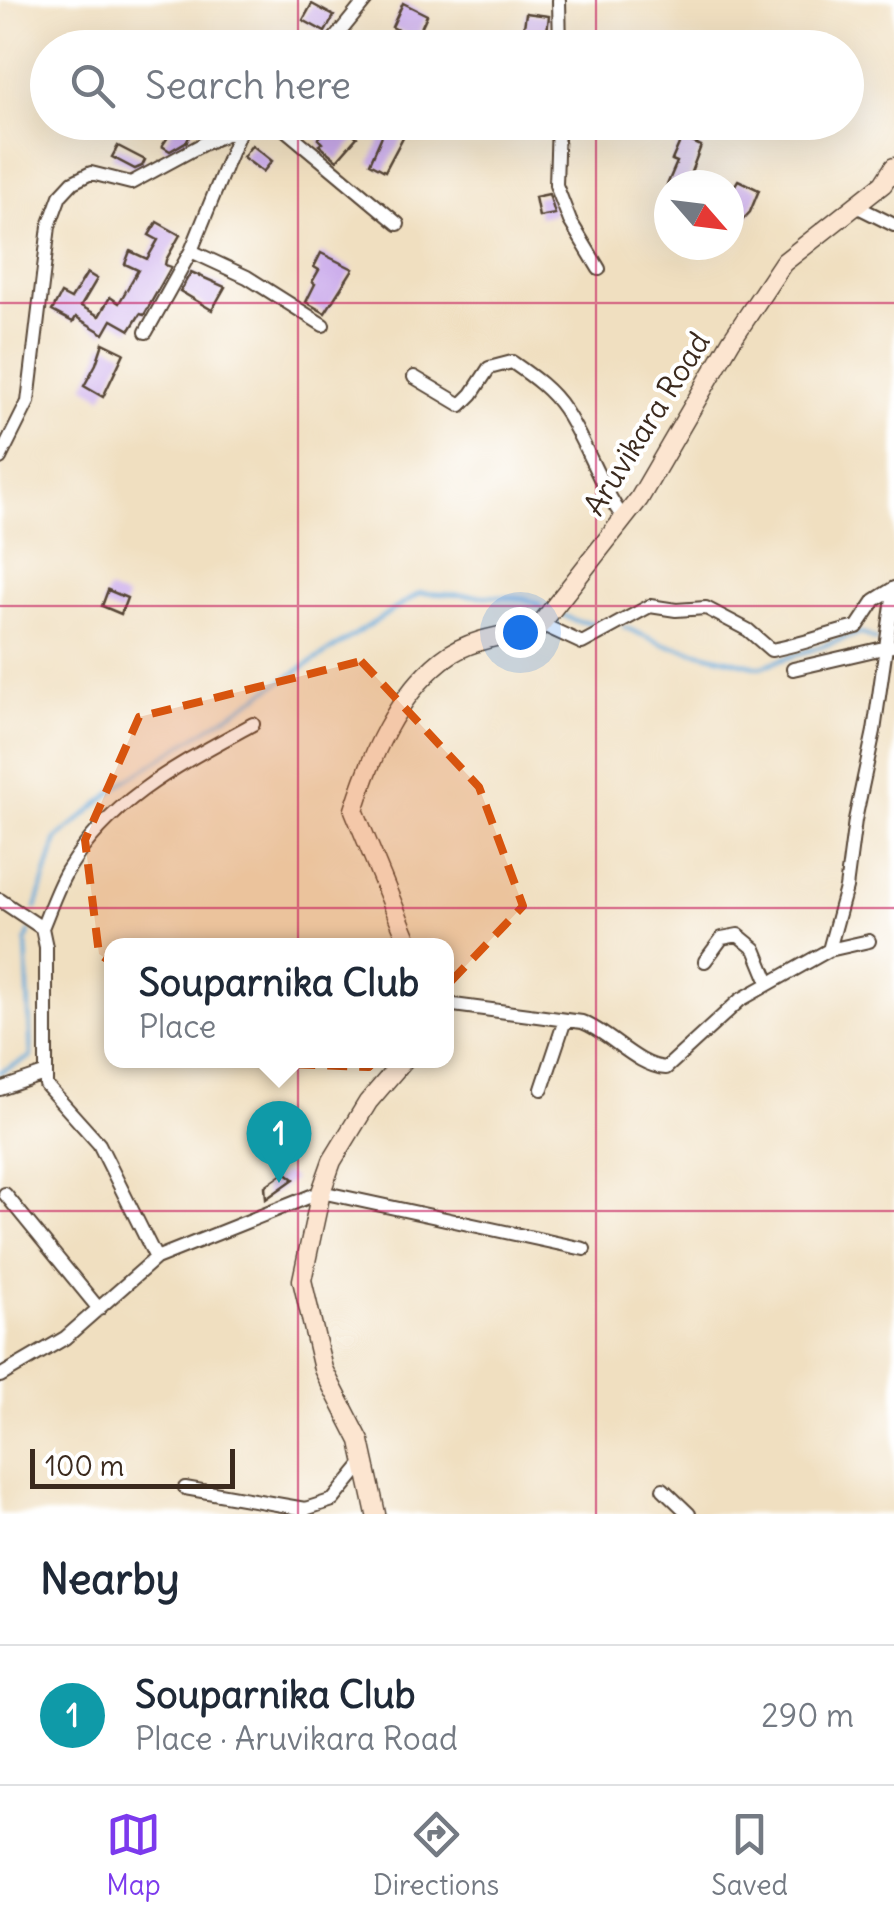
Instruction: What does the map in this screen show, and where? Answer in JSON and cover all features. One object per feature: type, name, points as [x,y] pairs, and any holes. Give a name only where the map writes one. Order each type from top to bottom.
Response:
[{"type":"main road","name":"Aruvikara Road","points":[[541,624],[640,500],[731,340],[783,264],[883,184],[894,168]]},
{"type":"main road","points":[[407,938],[354,810],[371,755],[407,700],[444,658],[486,639],[541,624]]},
{"type":"main road","points":[[376,1514],[360,1440],[323,1369],[302,1280],[321,1192],[332,1161],[368,1102],[397,1068]]},
{"type":"street","points":[[342,30],[366,0]]},
{"type":"street","points":[[559,0],[560,30]]},
{"type":"street","points":[[0,458],[28,402],[49,226],[60,196],[73,182],[91,173],[131,184],[212,140]]},
{"type":"street","points":[[146,332],[190,251],[238,140]]},
{"type":"street","points":[[298,140],[398,224]]},
{"type":"street","points":[[557,140],[556,184],[570,221],[599,269]]},
{"type":"street","points":[[856,206],[894,225]]},
{"type":"street","points":[[190,251],[248,277],[323,325]]},
{"type":"street","points":[[414,377],[460,405],[490,368],[512,362],[541,382],[564,408],[609,498],[624,519]]},
{"type":"street","points":[[541,624],[582,643],[650,606],[676,610],[706,608],[748,630],[771,650],[802,645],[857,627],[875,600],[894,589]]},
{"type":"street","points":[[830,950],[846,888],[890,647],[894,589]]},
{"type":"street","points":[[793,668],[890,647]]},
{"type":"street","points":[[156,1258],[98,1144],[48,1090],[44,1074],[46,947],[42,928],[67,871],[100,828],[135,793],[253,724]]},
{"type":"street","points":[[0,900],[42,928]]},
{"type":"street","points":[[705,961],[722,938],[738,935],[755,949],[769,983]]},
{"type":"street","points":[[454,1005],[598,1028],[649,1064],[666,1068],[740,1000],[830,950],[869,941]]},
{"type":"street","points":[[542,1089],[565,1020]]},
{"type":"street","points":[[0,1089],[44,1074]]},
{"type":"street","points":[[0,1376],[65,1338],[156,1258],[321,1192],[584,1249]]},
{"type":"street","points":[[5,1194],[99,1309]]},
{"type":"street","points":[[185,1488],[305,1509],[333,1500],[365,1461]]},
{"type":"street","points":[[663,1489],[688,1514]]},
{"type":"highlighted area","points":[[361,661],[479,787],[523,906],[369,1067],[262,1063],[99,954],[85,840],[139,717]]},
{"type":"building","points":[[403,3],[427,15],[420,30],[392,27]]},
{"type":"building","points":[[312,4],[334,16],[326,30],[303,20]]},
{"type":"building","points":[[526,13],[549,16],[547,30],[524,30]]},
{"type":"building","points":[[166,140],[188,140],[170,151],[162,146]]},
{"type":"building","points":[[319,140],[354,140],[337,160],[319,145]]},
{"type":"building","points":[[380,140],[401,140],[385,171],[370,163]]},
{"type":"building","points":[[681,140],[701,146],[692,170],[674,170],[677,162],[672,160]]},
{"type":"building","points":[[252,145],[272,161],[263,172],[243,157]]},
{"type":"building","points":[[118,146],[145,160],[142,166],[135,169],[112,157]]},
{"type":"building","points":[[744,183],[759,190],[744,218]]},
{"type":"building","points":[[549,194],[555,214],[539,217],[535,197]]},
{"type":"building","points":[[157,222],[180,235],[166,260],[165,265],[171,267],[144,315],[140,314],[130,330],[112,320],[104,334],[76,317],[73,322],[52,311],[61,294],[71,299],[87,273],[97,279],[81,306],[99,316],[110,297],[119,303],[138,270],[125,264],[130,251],[147,259],[158,240],[149,235]]},
{"type":"building","points":[[321,253],[353,269],[325,313],[306,302],[315,284],[312,282],[319,270],[314,267]]},
{"type":"building","points":[[191,272],[225,287],[212,310],[180,291]]},
{"type":"building","points":[[103,343],[124,353],[103,397],[84,386]]},
{"type":"building","points":[[108,590],[127,598],[121,614],[102,606]]},
{"type":"building","points":[[285,1172],[294,1179],[266,1199],[265,1186]]},
{"type":"waterway","points":[[36,908],[57,839],[124,782],[420,593],[524,598],[540,605]]},
{"type":"waterway","points":[[563,615],[576,621],[605,624]]},
{"type":"waterway","points":[[624,627],[663,644],[760,667],[861,633],[876,640]]},
{"type":"waterway","points":[[0,1072],[31,1057],[26,942],[29,932]]},
{"type":"place","name":"Souparnika Club","points":[[279,1183]]}]
